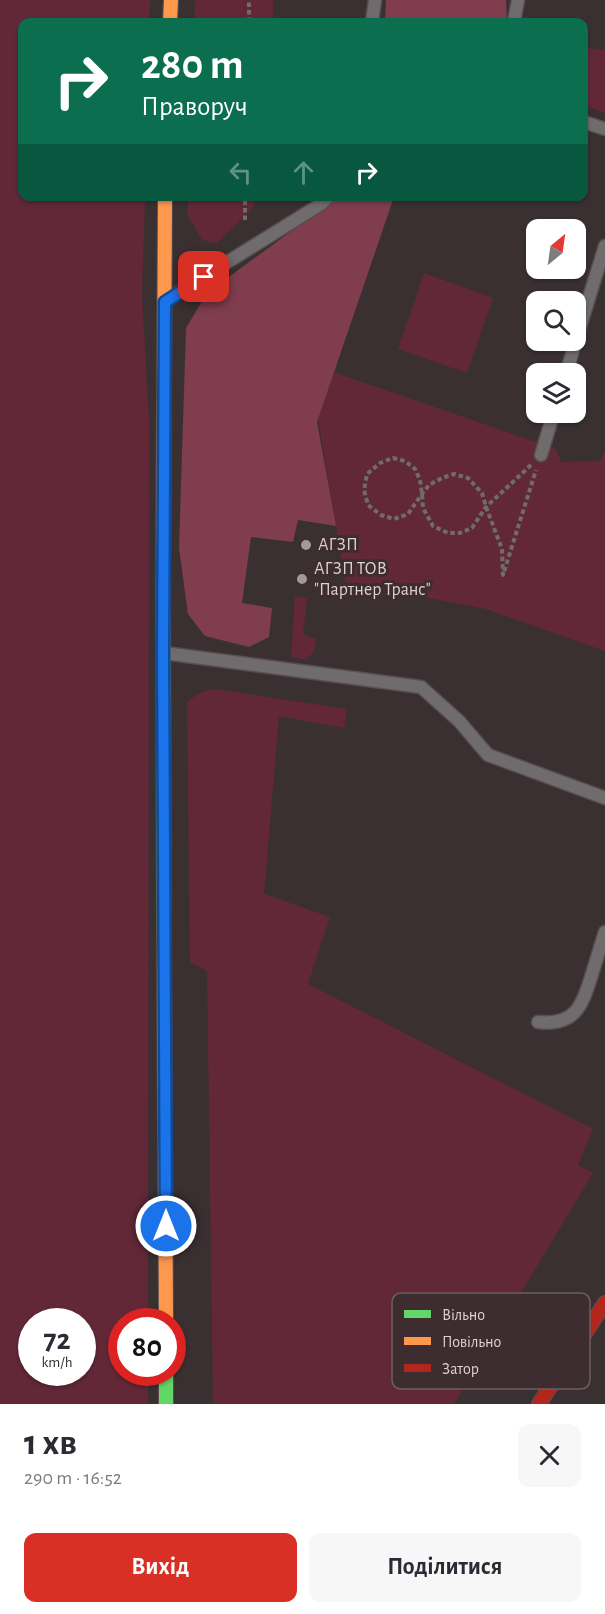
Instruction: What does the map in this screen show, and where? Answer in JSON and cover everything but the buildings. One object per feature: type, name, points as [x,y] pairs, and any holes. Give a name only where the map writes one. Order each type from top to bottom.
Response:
[{"type":"main road","points":[[170,18],[171,0]]},
{"type":"main road","points":[[165,201],[163,653],[166,1308]]},
{"type":"main road","points":[[590,1326],[605,1303]]},
{"type":"main road","points":[[166,1386],[166,1404]]},
{"type":"main road","points":[[539,1404],[549,1389]]},
{"type":"lane","points":[[373,18],[375,0]]},
{"type":"lane","points":[[515,18],[518,0]]},
{"type":"lane","points":[[588,123],[605,129]]},
{"type":"lane","points":[[165,302],[324,201]]},
{"type":"lane","points":[[586,308],[605,246]]},
{"type":"lane","points":[[541,455],[551,423]]},
{"type":"lane","points":[[163,653],[422,687],[459,721],[488,754],[605,798]]},
{"type":"lane","points":[[538,1022],[552,1023],[565,1020],[576,1012],[584,1000],[605,932]]},
{"type":"path","points":[[249,0],[249,18]]},
{"type":"path","points":[[245,201],[245,220]]},
{"type":"path","points":[[541,455],[486,507],[472,528],[460,533],[448,533],[433,526],[423,508],[422,494],[420,480],[415,469],[405,461],[393,458],[380,463],[367,474],[364,490],[368,505],[381,515],[394,519],[408,514],[422,494],[429,485],[454,474],[468,478],[482,493],[486,507],[502,549],[503,575],[541,455]]},
{"type":"shaded area","points":[[0,0],[150,0],[149,18],[18,18],[18,201],[145,201],[142,296],[149,421],[148,1308],[108,1308],[108,1386],[148,1386],[148,1404],[0,1404]]},
{"type":"shaded area","points":[[195,0],[273,0],[273,18],[194,18]]},
{"type":"shaded area","points":[[386,0],[506,0],[507,18],[385,18]]},
{"type":"shaded area","points":[[588,48],[605,50],[605,113],[588,107]]},
{"type":"shaded area","points":[[188,201],[256,201],[250,211],[217,243],[202,240],[187,214]]},
{"type":"shaded area","points":[[333,201],[393,201],[317,422],[336,526],[298,520],[293,542],[251,537],[242,603],[272,608],[269,637],[249,647],[205,636],[188,614],[179,548],[186,328],[207,293]]},
{"type":"shaded area","points":[[424,273],[493,298],[467,373],[398,349]]},
{"type":"shaded area","points":[[333,372],[556,449],[561,462],[600,461],[605,451],[605,651],[486,609],[345,582],[318,419]]},
{"type":"shaded area","points":[[295,596],[307,598],[303,634],[316,639],[314,652],[305,660],[291,657]]},
{"type":"shaded area","points":[[214,689],[347,709],[344,728],[279,716],[264,894],[330,917],[308,984],[593,1129],[578,1165],[593,1173],[521,1293],[392,1293],[392,1389],[463,1389],[454,1404],[213,1404],[207,971],[190,962],[187,702],[199,693]]},
{"type":"traffic: fast","points":[[163,591],[164,954]]},
{"type":"traffic: fast","points":[[166,1386],[166,1404]]},
{"type":"traffic: slow","points":[[170,18],[171,0]]},
{"type":"traffic: slow","points":[[163,591],[165,201]]},
{"type":"traffic: slow","points":[[164,954],[166,1308]]},
{"type":"traffic: jam","points":[[590,1326],[605,1303]]},
{"type":"traffic: jam","points":[[539,1404],[549,1389]]},
{"type":"place","name":"АГЗП","points":[[306,545]]},
{"type":"place","name":"АГЗП ТОВ \"Партнер Транс\"","points":[[302,579]]},
{"type":"route","points":[[166,1226],[163,653],[165,302],[204,277]]}]
